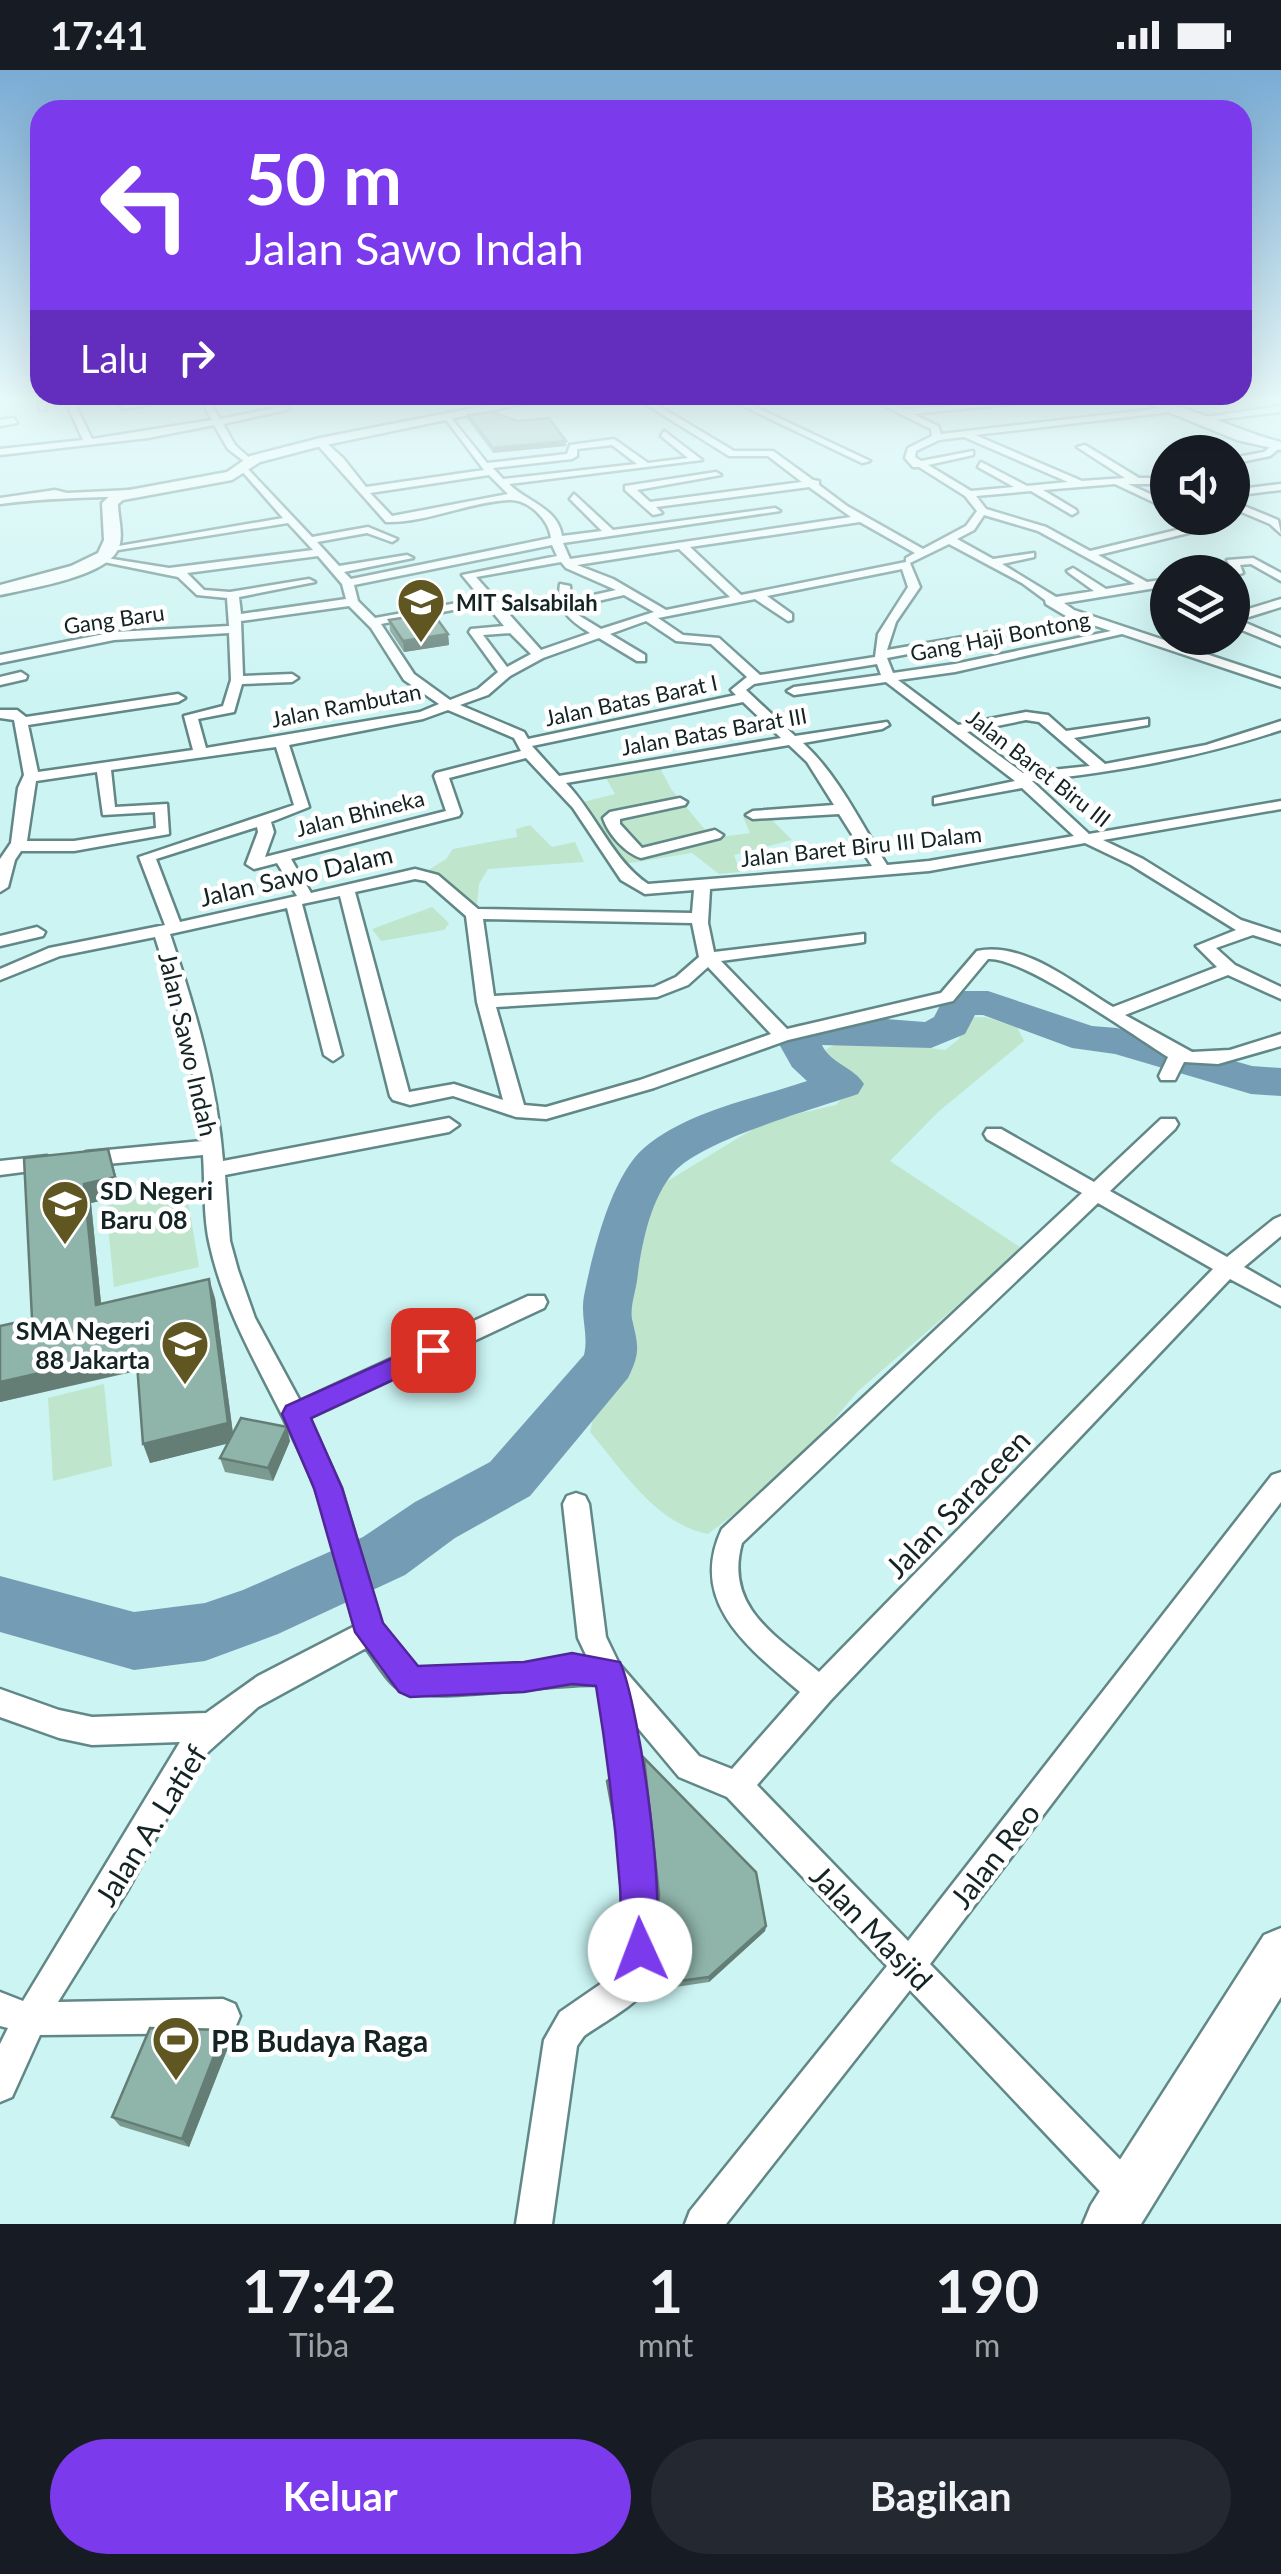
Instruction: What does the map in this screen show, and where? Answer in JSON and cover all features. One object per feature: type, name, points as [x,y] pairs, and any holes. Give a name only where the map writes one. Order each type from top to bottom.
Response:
[{"type":"street","points":[[106,554],[110,503]]},
{"type":"street","points":[[275,503],[348,583],[352,602],[372,622],[398,666],[450,706],[507,727],[579,805],[598,832],[617,828]]},
{"type":"street","points":[[372,503],[386,517],[397,520],[484,503]]},
{"type":"street","points":[[527,503],[542,511],[558,534],[564,560]]},
{"type":"street","points":[[580,503],[610,533]]},
{"type":"street","points":[[645,503],[670,525]]},
{"type":"street","points":[[648,505],[667,503]]},
{"type":"street","points":[[835,503],[921,552]]},
{"type":"street","points":[[976,503],[982,511],[1042,528],[1143,584]]},
{"type":"street","points":[[1055,503],[1072,512]]},
{"type":"street","points":[[335,570],[558,534],[610,533],[775,511]]},
{"type":"street","points":[[888,676],[882,657],[884,630],[914,587],[906,565],[921,552],[950,540],[977,522],[982,511]]},
{"type":"street","points":[[1250,512],[1270,520],[1281,531]]},
{"type":"street","points":[[539,655],[468,574],[863,518]]},
{"type":"street","points":[[0,590],[106,554],[288,520]]},
{"type":"street","points":[[308,541],[368,530],[392,539]]},
{"type":"street","points":[[348,583],[558,534]]},
{"type":"street","points":[[1089,554],[1157,535]]},
{"type":"street","points":[[950,540],[1026,581],[1050,602],[1150,641]]},
{"type":"street","points":[[681,546],[737,598]]},
{"type":"street","points":[[171,571],[319,553]]},
{"type":"street","points":[[106,554],[182,574],[201,593],[230,595],[309,582]]},
{"type":"street","points":[[993,562],[1030,555]]},
{"type":"street","points":[[564,560],[662,612]]},
{"type":"street","points":[[1250,560],[1281,578]]},
{"type":"street","name":"Jalan Rambutan","points":[[31,776],[281,742],[424,715],[483,692],[505,673],[539,655],[662,612],[906,565]]},
{"type":"street","points":[[1073,571],[1102,591]]},
{"type":"street","points":[[1050,602],[1150,583]]},
{"type":"street","points":[[564,586],[565,605],[574,618],[641,658]]},
{"type":"street","points":[[565,605],[626,591]]},
{"type":"street","points":[[756,594],[788,617]]},
{"type":"street","points":[[200,752],[190,717],[228,709],[237,680],[230,595]]},
{"type":"street","name":"Gang Baru","points":[[0,659],[114,636],[235,623],[352,602]]},
{"type":"street","points":[[1250,614],[1281,603]]},
{"type":"street","points":[[372,622],[464,604]]},
{"type":"street","points":[[647,617],[680,638],[715,641],[754,680]]},
{"type":"street","points":[[505,673],[474,634],[497,628],[513,629]]},
{"type":"street","points":[[1250,628],[1281,642]]},
{"type":"street","points":[[882,868],[847,809],[795,740],[737,687],[754,680],[802,674],[829,664],[1027,630]]},
{"type":"street","name":"Gang Haji Bontong","points":[[794,691],[985,662],[1119,632]]},
{"type":"street","points":[[1193,655],[1281,683]]},
{"type":"street","points":[[0,681],[21,676]]},
{"type":"street","name":"Jalan Baret Biru III","points":[[888,676],[1022,781],[1084,837],[1137,862],[1249,931],[1281,939]]},
{"type":"street","points":[[237,680],[292,678]]},
{"type":"street","name":"Jalan Batas Barat I","points":[[450,814],[456,810],[441,776],[526,749],[747,697]]},
{"type":"street","points":[[21,722],[178,698]]},
{"type":"street","points":[[0,714],[16,714],[21,722],[31,776],[24,788],[18,846],[7,860],[0,887]]},
{"type":"street","points":[[956,730],[1032,716],[1046,719],[1102,768]]},
{"type":"street","points":[[1064,735],[1142,722]]},
{"type":"street","name":"Jalan Batas Barat III","points":[[554,781],[882,725]]},
{"type":"street","points":[[940,801],[1022,781],[1209,748],[1276,730]]},
{"type":"street","points":[[281,742],[304,805],[263,822],[266,832],[259,855],[252,862],[281,856],[300,899],[332,1055]]},
{"type":"street","points":[[18,846],[74,846],[164,831],[162,807],[108,812],[104,768]]},
{"type":"street","points":[[680,802],[613,816],[634,850],[642,853],[715,835]]},
{"type":"street","name":"Jalan Baret Biru III Dalam","points":[[598,832],[627,877],[645,889],[955,862],[1281,805]]},
{"type":"street","points":[[753,815],[847,809]]},
{"type":"street","name":"Jalan Bhineka","points":[[281,856],[450,814]]},
{"type":"street","name":"Jalan Sawo Dalam","points":[[263,822],[148,857],[168,930],[415,874],[426,875],[474,914]]},
{"type":"street","points":[[702,886],[704,951],[783,1036]]},
{"type":"street","points":[[346,888],[400,1096],[410,1099],[454,1090],[516,1112],[546,1113],[596,1100],[783,1036],[947,996],[983,956],[1004,954],[1020,959],[1114,1013],[1175,1062],[1211,1062],[1281,1040]]},
{"type":"street","points":[[516,1112],[486,1002],[474,914],[701,918]]},
{"type":"street","name":"Jalan Sawo Indah","points":[[0,975],[55,952],[168,930],[214,1148],[218,1240],[226,1270],[244,1318],[296,1414],[328,1488],[370,1632],[405,1678],[414,1682],[524,1677],[572,1668],[609,1673]]},
{"type":"street","points":[[1249,931],[1204,946],[1229,969],[1281,994]]},
{"type":"street","points":[[0,941],[37,932]]},
{"type":"street","points":[[486,1002],[657,992],[674,986],[708,958],[858,938]]},
{"type":"street","points":[[1114,1013],[1229,969]]},
{"type":"street","points":[[820,1691],[740,1620],[730,1604],[723,1569],[731,1537],[1168,1124]]},
{"type":"street","points":[[212,1170],[449,1125]]},
{"type":"street","points":[[994,1134],[1281,1298]]},
{"type":"street","points":[[0,1168],[214,1148]]},
{"type":"street","name":"Jalan Saraceen","points":[[736,1786],[820,1691],[1228,1268],[1279,1229]]},
{"type":"street","points":[[296,1414],[536,1302]]},
{"type":"street","name":"Jalan Reo","points":[[703,2224],[909,1965],[1281,1483]]},
{"type":"street","points":[[534,2224],[560,2040],[572,2024],[632,1982],[640,1950],[626,1766],[609,1673],[592,1638],[576,1504]]},
{"type":"street","name":"Jalan A. Latief","points":[[0,2085],[13,2014],[100,1907],[185,1762],[212,1727],[246,1701],[370,1632]]},
{"type":"street","name":"Jalan Masjid","points":[[609,1673],[690,1766],[736,1786],[909,1965],[1119,2208]]},
{"type":"street","points":[[0,1703],[92,1731],[212,1727]]},
{"type":"street","points":[[1119,2208],[1281,1952]]},
{"type":"street","points":[[13,2014],[223,2016]]},
{"type":"green space","points":[[659,766],[671,789],[712,838],[750,833],[743,817],[765,813],[792,840],[734,855],[740,872],[719,874],[692,853],[624,864],[575,804],[615,794],[606,778]]},
{"type":"green space","points":[[530,825],[552,847],[575,842],[584,862],[488,869],[479,884],[477,905],[462,909],[443,899],[422,874],[446,859],[453,849],[517,837],[516,829]]},
{"type":"green space","points":[[432,907],[449,923],[444,930],[381,941],[372,929]]},
{"type":"green space","points":[[985,1017],[1017,1027],[1024,1041],[938,1112],[890,1161],[1023,1249],[858,1391],[792,1470],[708,1534],[672,1519],[642,1494],[590,1432],[595,1410],[612,1383],[648,1219],[661,1185],[766,1121],[836,1105],[851,1089],[830,1076],[818,1055],[831,1047],[861,1040],[945,1050],[959,1039],[964,1018]]},
{"type":"green space","points":[[186,1188],[199,1267],[114,1287],[106,1206]]},
{"type":"green space","points":[[104,1384],[112,1466],[53,1481],[48,1398]]},
{"type":"building","points":[[433,613],[448,634],[403,641],[389,620]]},
{"type":"building","points":[[108,1149],[115,1177],[84,1184],[96,1305],[209,1279],[228,1423],[143,1444],[136,1351],[0,1382],[0,1326],[32,1319],[24,1158]]},
{"type":"building","points":[[241,1418],[287,1427],[268,1468],[220,1458]]},
{"type":"building","points":[[644,1758],[756,1872],[766,1926],[709,1977],[649,1985],[656,1962],[659,1894]]},
{"type":"building","points":[[611,1778],[619,1847],[607,1781]]},
{"type":"building","name":"PB Budaya Raga","points":[[150,2028],[224,2030],[182,2139],[112,2117]]},
{"type":"waterway","points":[[0,1604],[134,1641],[205,1632],[256,1614],[384,1556],[435,1520],[510,1479],[609,1363],[614,1337],[606,1317],[615,1261],[632,1204],[658,1160],[713,1128],[843,1084],[807,1058],[800,1044],[811,1033],[873,1031],[931,1035],[951,1025],[960,1003],[988,1003],[1087,1039],[1117,1041],[1251,1080],[1281,1082]]},
{"type":"place","name":"MIT Salsabilah","points":[[421,644]]},
{"type":"place","name":"SD Negeri Baru 08","points":[[65,1246]]},
{"type":"place","name":"SMA Negeri 88 Jakarta","points":[[185,1386]]},
{"type":"place","name":"PB Budaya Raga","points":[[176,2082]]},
{"type":"route","points":[[433,1350],[296,1414],[328,1488],[353,1584],[370,1632],[410,1682],[524,1677],[572,1668],[609,1673],[626,1766],[640,1950]]}]
